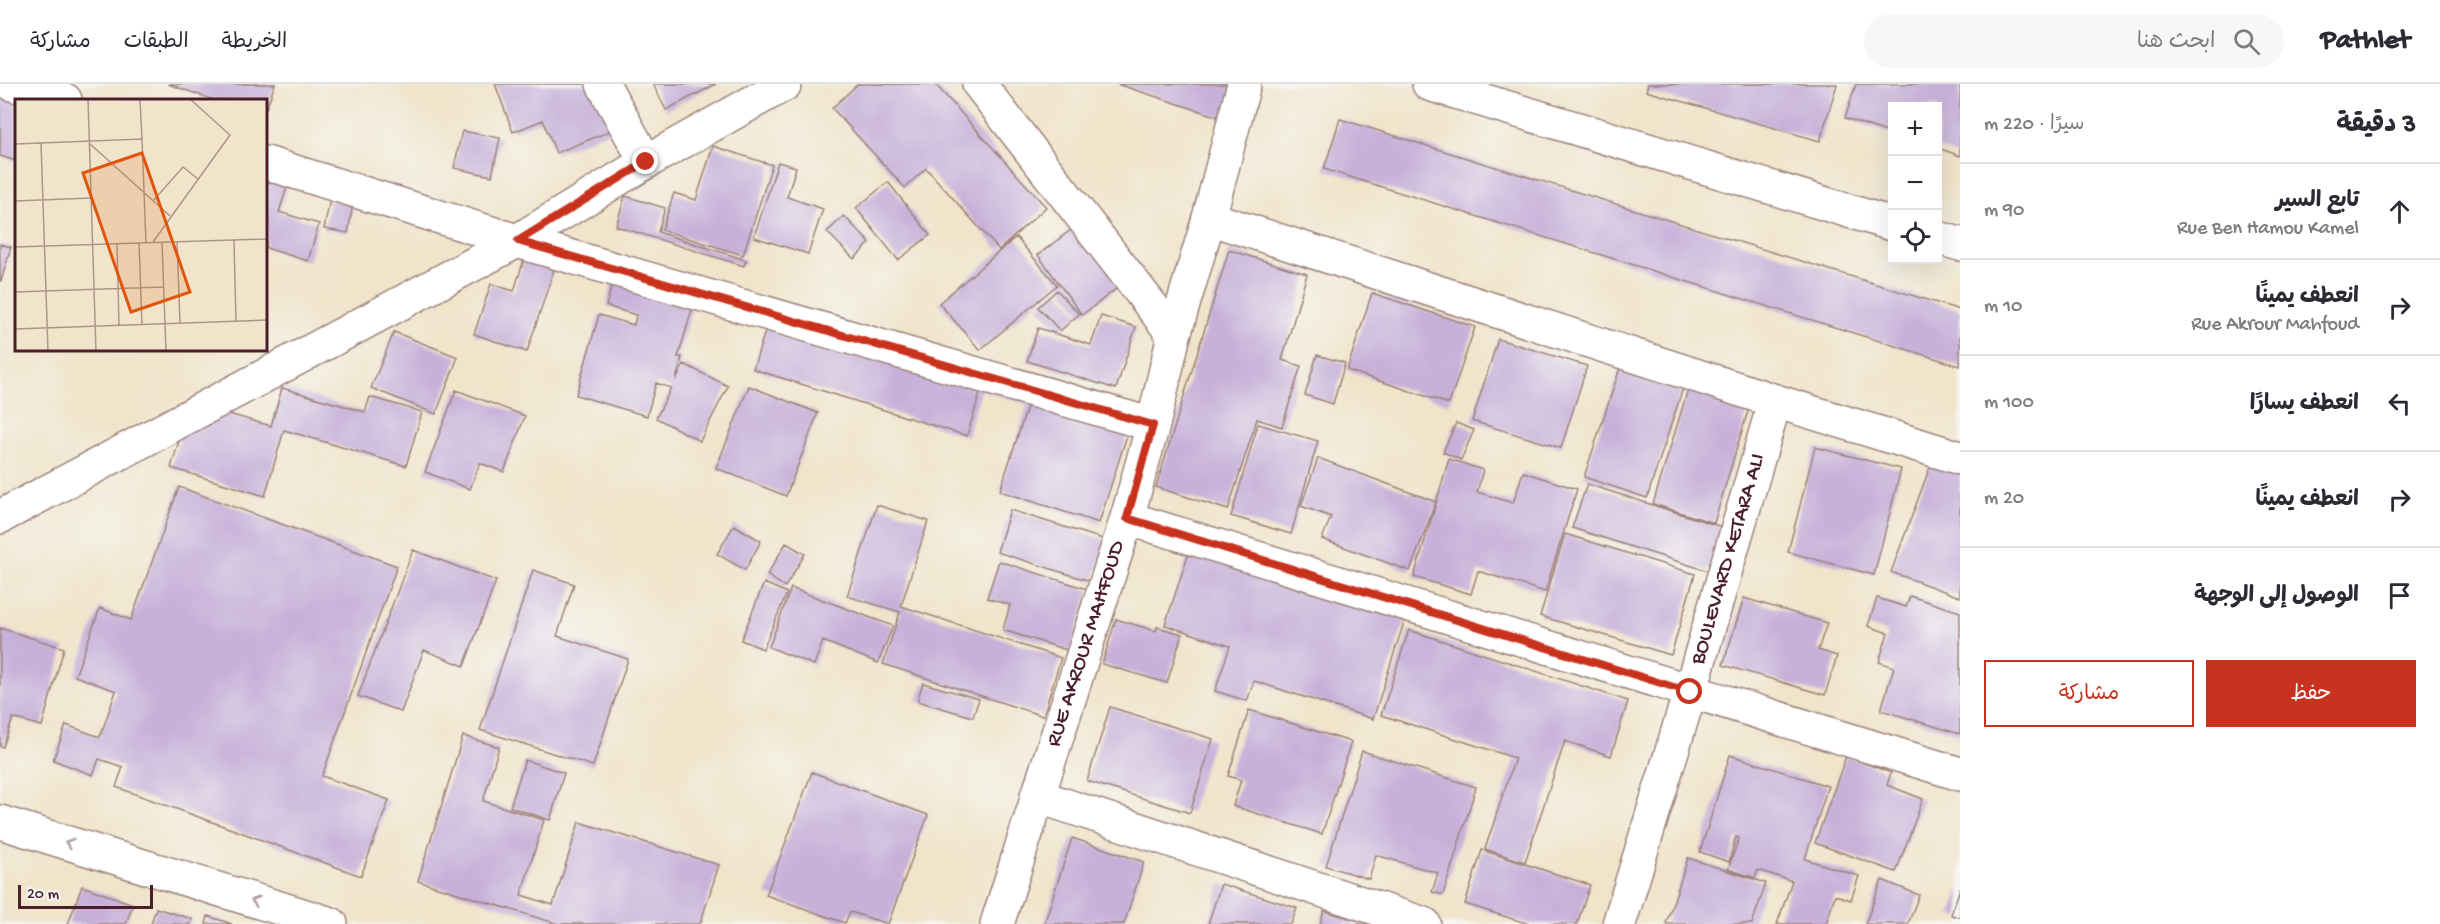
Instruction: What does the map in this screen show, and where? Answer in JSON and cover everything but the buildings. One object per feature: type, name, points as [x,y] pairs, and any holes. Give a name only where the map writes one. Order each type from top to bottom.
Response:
[{"type":"street","points":[[12,84],[62,99]]},
{"type":"street","points":[[603,84],[646,162]]},
{"type":"street","points":[[0,517],[518,241],[646,162],[785,84]]},
{"type":"street","points":[[979,84],[1174,335]]},
{"type":"street","name":"RUE AKROUR MAHFOUD","points":[[997,924],[1127,518],[1153,425],[1174,335],[1209,218],[1244,84]]},
{"type":"street","points":[[1429,84],[1888,222]]},
{"type":"street","points":[[267,163],[518,241],[1153,425]]},
{"type":"street","points":[[1209,218],[1775,401],[1960,458]]},
{"type":"street","points":[[1942,239],[1960,244]]},
{"type":"street","name":"BOULEVARD KETARA ALI","points":[[1619,924],[1775,401]]},
{"type":"street","points":[[1127,518],[1960,774]]},
{"type":"street","points":[[1037,796],[1424,924]]},
{"type":"street","points":[[0,822],[331,924]]},
{"type":"route","points":[[646,162],[518,241],[1153,425],[1127,518],[1690,692]]}]
